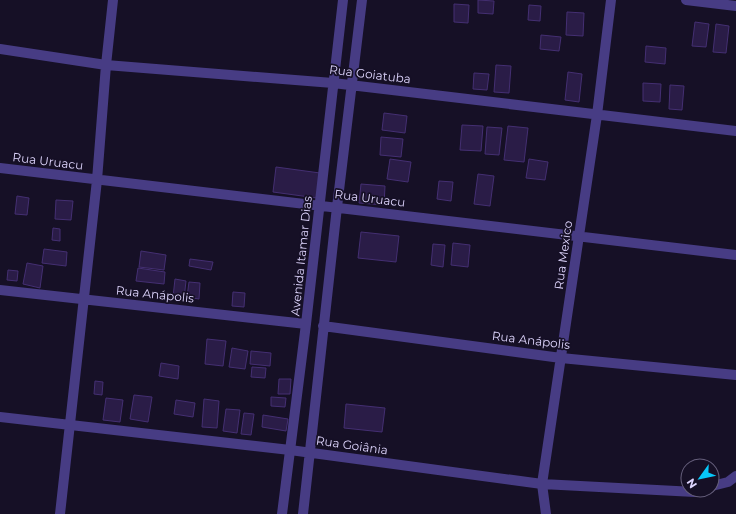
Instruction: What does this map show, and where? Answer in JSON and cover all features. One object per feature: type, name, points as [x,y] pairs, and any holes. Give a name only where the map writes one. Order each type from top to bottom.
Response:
[{"type":"street","points":[[60,514],[98,180],[106,65],[113,0]]},
{"type":"street","name":"Avenida Itamar Dias","points":[[282,514],[306,324],[343,0]]},
{"type":"street","points":[[303,514],[336,207],[362,0]]},
{"type":"street","name":"Rua Mexico","points":[[546,514],[542,484],[597,115],[612,0]]},
{"type":"street","points":[[686,0],[736,6]]},
{"type":"street","name":"Rua Goiatuba","points":[[0,49],[106,65],[333,83],[736,131]]},
{"type":"street","name":"Rua Uruacu","points":[[0,168],[736,255]]},
{"type":"street","name":"Rua Anápolis","points":[[0,290],[306,324]]},
{"type":"street","name":"Rua Anápolis","points":[[323,326],[561,358],[736,375]]},
{"type":"street","name":"Rua Goiânia","points":[[0,417],[290,450],[542,484],[680,491]]},
{"type":"street","points":[[720,484],[728,482],[736,476]]},
{"type":"building","points":[[478,0],[494,1],[493,14],[478,13]]},
{"type":"building","points":[[454,4],[469,5],[468,23],[454,22]]},
{"type":"building","points":[[529,5],[541,6],[540,21],[528,20]]},
{"type":"building","points":[[567,12],[584,13],[583,36],[566,35]]},
{"type":"building","points":[[695,22],[709,24],[706,47],[692,46]]},
{"type":"building","points":[[716,24],[729,26],[726,53],[713,52]]},
{"type":"building","points":[[541,35],[561,37],[559,51],[540,49]]},
{"type":"building","points":[[646,46],[666,48],[665,64],[645,62]]},
{"type":"building","points":[[496,65],[511,66],[509,93],[494,92]]},
{"type":"building","points":[[568,72],[582,74],[579,102],[565,100]]},
{"type":"building","points":[[474,73],[489,74],[487,90],[473,89]]},
{"type":"building","points":[[643,83],[661,84],[660,102],[643,101]]},
{"type":"building","points":[[670,85],[684,86],[682,110],[669,109]]},
{"type":"building","points":[[384,113],[407,116],[405,133],[382,130]]},
{"type":"building","points":[[462,125],[483,126],[481,151],[460,150]]},
{"type":"building","points":[[508,126],[528,128],[524,162],[504,160]]},
{"type":"building","points":[[487,127],[502,128],[499,155],[485,154]]},
{"type":"building","points":[[381,137],[403,139],[401,157],[380,155]]},
{"type":"building","points":[[390,159],[411,162],[408,182],[387,179]]},
{"type":"building","points":[[529,159],[548,162],[545,180],[526,178]]},
{"type":"building","points":[[276,167],[320,173],[317,198],[273,192]]},
{"type":"building","points":[[478,174],[494,176],[490,206],[474,204]]},
{"type":"building","points":[[439,181],[453,182],[451,201],[437,199]]},
{"type":"building","points":[[361,184],[385,186],[384,205],[359,203]]},
{"type":"building","points":[[17,196],[29,198],[27,215],[15,214]]},
{"type":"building","points":[[56,200],[73,201],[71,220],[55,219]]},
{"type":"building","points":[[53,228],[60,229],[60,241],[52,240]]},
{"type":"building","points":[[361,232],[399,236],[396,262],[358,258]]},
{"type":"building","points":[[453,243],[470,245],[468,267],[451,265]]},
{"type":"building","points":[[433,244],[445,245],[443,267],[431,265]]},
{"type":"building","points":[[44,249],[67,252],[66,266],[42,263]]},
{"type":"building","points":[[141,251],[166,255],[164,270],[139,267]]},
{"type":"building","points":[[190,259],[213,262],[211,270],[189,266]]},
{"type":"building","points":[[27,263],[43,266],[40,288],[23,284]]},
{"type":"building","points":[[138,268],[165,272],[164,284],[136,281]]},
{"type":"building","points":[[8,270],[18,271],[17,281],[7,280]]},
{"type":"building","points":[[175,279],[186,281],[184,299],[173,297]]},
{"type":"building","points":[[189,282],[200,283],[199,299],[187,297]]},
{"type":"building","points":[[233,292],[245,293],[244,307],[232,306]]},
{"type":"building","points":[[207,339],[226,341],[223,366],[205,364]]},
{"type":"building","points":[[232,348],[248,351],[245,369],[229,367]]},
{"type":"building","points":[[251,351],[271,353],[270,366],[250,364]]},
{"type":"building","points":[[161,363],[179,366],[178,379],[159,376]]},
{"type":"building","points":[[252,367],[266,368],[265,378],[251,377]]},
{"type":"building","points":[[279,379],[291,379],[290,394],[278,394]]},
{"type":"building","points":[[95,381],[103,382],[102,395],[94,394]]},
{"type":"building","points":[[134,395],[152,397],[148,422],[130,419]]},
{"type":"building","points":[[271,397],[286,398],[285,407],[271,406]]},
{"type":"building","points":[[106,398],[123,400],[120,422],[103,420]]},
{"type":"building","points":[[204,399],[219,401],[217,428],[202,427]]},
{"type":"building","points":[[176,400],[195,403],[193,417],[174,414]]},
{"type":"building","points":[[346,404],[385,408],[382,432],[344,428]]},
{"type":"building","points":[[226,409],[240,410],[237,433],[223,431]]},
{"type":"building","points":[[244,413],[254,414],[251,435],[241,434]]},
{"type":"building","points":[[263,415],[288,419],[286,431],[262,427]]}]
